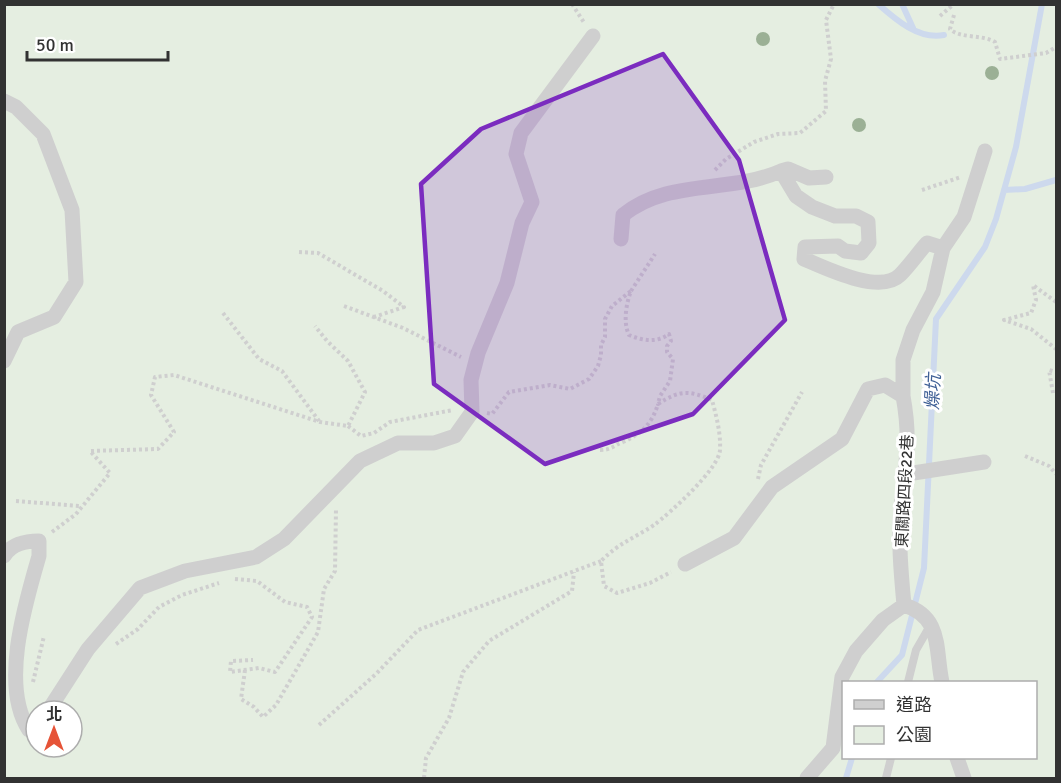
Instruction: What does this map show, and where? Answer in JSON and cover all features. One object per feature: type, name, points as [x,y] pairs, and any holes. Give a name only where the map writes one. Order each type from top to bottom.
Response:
[{"type":"street","points":[[56,699],[88,649],[141,588],[185,571],[256,556],[284,539],[336,489],[360,461],[398,443],[434,443],[455,436],[472,412],[471,380],[475,364],[507,283],[522,223],[532,202],[516,154],[521,133],[593,36]]},
{"type":"street","points":[[4,101],[16,107],[43,134],[72,210],[76,282],[54,317],[18,332],[4,361]]},
{"type":"street","points":[[781,171],[796,196],[812,207],[835,216],[856,216],[868,222],[869,243],[861,253],[845,252],[838,246],[821,245],[805,247],[798,254],[862,282],[884,280],[899,277],[927,243],[943,248],[964,217],[985,151]]},
{"type":"street","points":[[621,239],[623,215],[639,202],[673,190],[740,184],[761,180],[788,169],[809,178],[826,177]]},
{"type":"street","name":"東關路四段22巷","points":[[904,605],[900,558],[901,509],[909,447],[903,396],[903,360],[913,330],[933,292],[943,248]]},
{"type":"street","points":[[685,564],[734,538],[772,487],[842,439],[868,389],[885,385],[903,396]]},
{"type":"street","points":[[907,474],[984,462]]},
{"type":"street","points":[[4,555],[8,550],[25,541],[39,541],[39,556],[12,653],[20,718],[24,723]]},
{"type":"street","points":[[807,778],[833,748],[842,677],[856,651],[883,620],[904,605],[917,609],[932,623],[942,681]]},
{"type":"street","points":[[957,759],[964,778]]},
{"type":"lane","points":[[908,681],[916,650],[932,623]]},
{"type":"lane","points":[[886,778],[891,759]]},
{"type":"path","points":[[572,4],[593,36]]},
{"type":"path","points":[[712,174],[726,159],[754,142],[777,134],[800,133],[826,111],[825,81],[831,58],[826,20],[834,4]]},
{"type":"path","points":[[940,16],[954,4]]},
{"type":"path","points":[[954,15],[950,29],[954,33],[985,36],[995,42],[1000,58],[1046,53],[1056,47]]},
{"type":"path","points":[[922,190],[969,174]]},
{"type":"path","points":[[298,252],[318,253],[383,291],[404,307],[374,317]]},
{"type":"path","points":[[600,450],[611,450],[644,432],[660,396],[670,381],[673,359],[667,352],[667,346],[672,341],[669,334],[662,340],[641,340],[629,335],[626,328],[626,305],[631,291],[655,254]]},
{"type":"path","points":[[1056,302],[1033,285],[1036,300],[1031,313],[1004,320],[1031,329],[1056,349]]},
{"type":"path","points":[[39,541],[76,514],[80,506],[110,473],[90,451],[158,449],[174,432],[151,395],[155,377],[174,375],[320,422],[348,426],[361,436],[374,433],[390,422],[428,413],[454,409],[492,414],[508,392],[550,385],[570,389],[589,379],[598,366],[600,345],[605,337],[605,319],[612,306],[631,291]]},
{"type":"path","points":[[344,306],[403,328],[475,364]]},
{"type":"path","points":[[223,313],[260,359],[282,371],[320,422]]},
{"type":"path","points":[[315,326],[348,361],[365,392],[348,426]]},
{"type":"path","points":[[1053,393],[1049,370],[1056,372]]},
{"type":"path","points":[[319,725],[377,673],[418,630],[601,561],[618,544],[654,524],[710,471],[720,452],[718,421],[712,400],[691,391],[670,396],[658,404]]},
{"type":"path","points":[[756,484],[760,465],[802,392]]},
{"type":"path","points":[[1026,456],[1049,466],[1056,474]]},
{"type":"path","points":[[245,670],[241,699],[254,707],[263,717],[276,705],[318,632],[324,589],[335,571],[336,489]]},
{"type":"path","points":[[16,501],[80,506]]},
{"type":"path","points":[[601,561],[604,586],[617,593],[650,583],[685,564]]},
{"type":"path","points":[[424,778],[426,758],[449,718],[463,672],[489,640],[572,591],[574,572]]},
{"type":"path","points":[[231,579],[256,581],[285,602],[307,607],[312,617],[275,672],[260,668],[230,672],[231,661],[253,660]]},
{"type":"path","points":[[113,646],[138,629],[159,607],[182,595],[223,582]]},
{"type":"highlighted area","points":[[663,54],[739,160],[785,320],[693,414],[545,464],[434,384],[421,184],[481,129]]},
{"type":"green space","points":[[5,5],[1056,5],[1056,778],[5,778]]},
{"type":"waterway","points":[[878,4],[917,32],[926,35],[944,35]]},
{"type":"waterway","points":[[902,4],[913,28]]},
{"type":"waterway","name":"燥坑","points":[[878,681],[902,655],[924,568],[936,319],[985,247],[996,219],[1016,147],[1042,4]]},
{"type":"waterway","points":[[1004,190],[1025,189],[1056,180]]},
{"type":"waterway","name":"燥坑","points":[[846,778],[852,759]]}]
